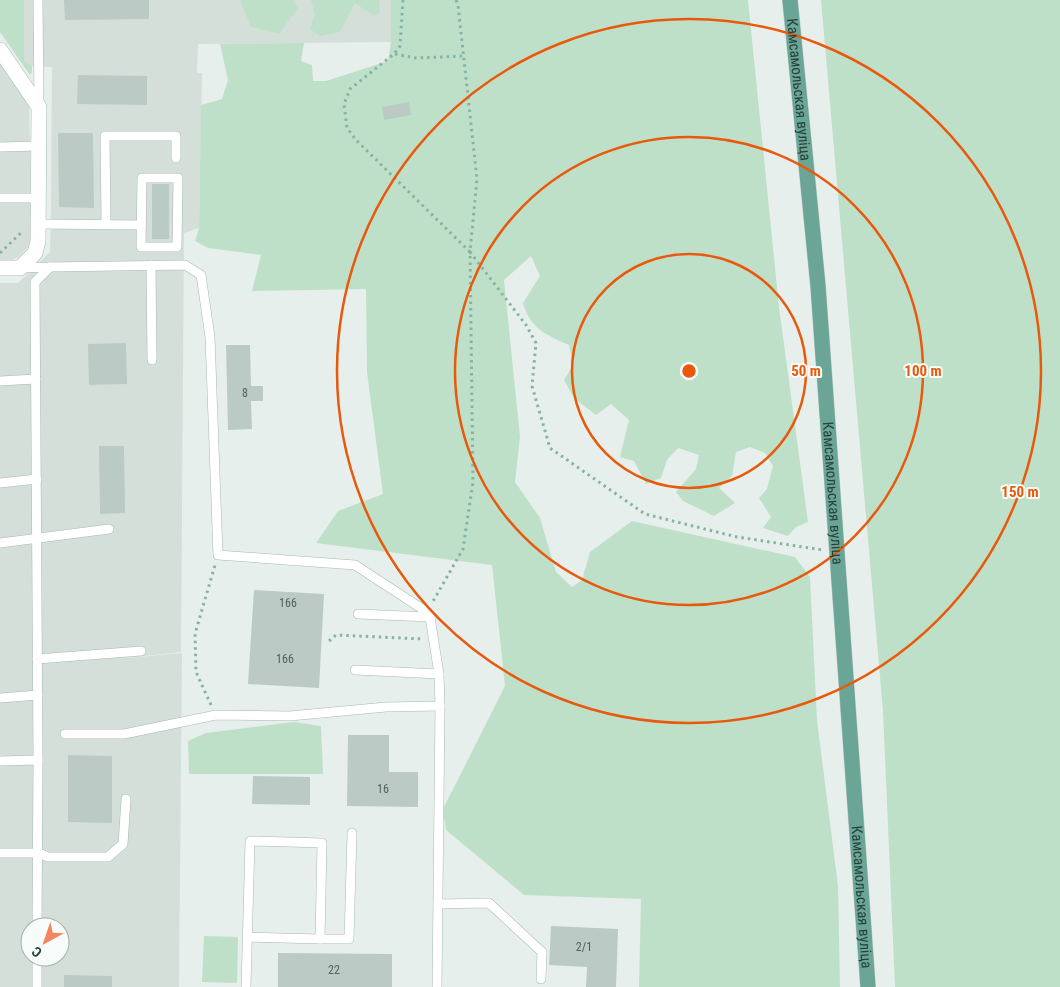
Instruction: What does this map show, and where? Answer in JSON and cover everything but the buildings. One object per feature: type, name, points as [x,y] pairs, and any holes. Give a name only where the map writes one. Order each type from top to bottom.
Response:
[{"type":"main road","name":"Камсамольская вуліца","points":[[790,0],[818,286],[868,987]]},
{"type":"street","points":[[0,50],[39,106],[38,241],[30,263],[0,268]]},
{"type":"lane","points":[[38,0],[39,106]]},
{"type":"lane","points":[[106,224],[105,136],[176,136],[176,158]]},
{"type":"lane","points":[[0,147],[38,146]]},
{"type":"lane","points":[[142,178],[178,178],[177,247],[141,247],[142,225],[142,178]]},
{"type":"lane","points":[[0,198],[38,198]]},
{"type":"lane","points":[[38,224],[142,225]]},
{"type":"lane","points":[[38,917],[35,282],[30,263],[50,267],[185,265],[201,275],[210,337],[218,555],[356,565],[428,615],[439,674],[440,706],[437,987]]},
{"type":"lane","points":[[151,265],[152,360]]},
{"type":"lane","points":[[35,282],[50,267]]},
{"type":"lane","points":[[0,381],[36,379]]},
{"type":"lane","points":[[0,482],[37,479]]},
{"type":"lane","points":[[0,543],[109,529]]},
{"type":"lane","points":[[358,614],[428,615]]},
{"type":"lane","points":[[38,659],[141,651]]},
{"type":"lane","points":[[355,670],[439,674]]},
{"type":"lane","points":[[0,698],[38,694]]},
{"type":"lane","points":[[65,734],[124,734],[216,715],[290,716],[386,707],[440,706]]},
{"type":"lane","points":[[0,761],[38,760]]},
{"type":"lane","points":[[0,853],[38,853],[48,857],[108,857],[123,844],[126,799]]},
{"type":"lane","points":[[248,937],[349,940],[352,833]]},
{"type":"lane","points":[[246,987],[250,841],[322,843],[320,939]]},
{"type":"lane","points":[[438,904],[489,903],[542,952],[541,979]]},
{"type":"lane","points":[[37,967],[37,987]]},
{"type":"path","points":[[403,0],[400,46],[394,54],[350,89],[344,104],[347,128],[356,140],[470,252],[526,325],[536,342],[532,386],[550,448],[646,514],[737,537],[836,551]]},
{"type":"path","points":[[428,615],[462,549],[473,482],[470,252],[477,179],[456,0]]},
{"type":"path","points":[[394,54],[416,58],[464,56]]},
{"type":"path","points":[[216,715],[196,672],[195,634],[218,555]]},
{"type":"path","points":[[329,641],[336,635],[433,639]]},
{"type":"shaded area","points":[[24,0],[391,0],[391,42],[198,44],[197,73],[202,73],[199,228],[184,233],[181,652],[117,659],[182,653],[179,987],[0,987],[0,283],[18,283],[50,252],[52,67],[30,66],[24,60]]},
{"type":"shaded area","points":[[0,61],[29,106],[32,240],[20,256],[10,261],[0,261]]},
{"type":"green space","points":[[0,0],[24,0],[24,60],[32,66],[30,75],[0,32]]},
{"type":"green space","points":[[240,0],[293,0],[298,8],[279,34],[251,27]]},
{"type":"green space","points":[[311,0],[379,0],[380,12],[374,16],[355,3],[340,32],[320,36],[310,29],[315,15]]},
{"type":"green space","points":[[391,0],[748,0],[779,307],[808,522],[796,527],[788,536],[763,528],[771,517],[759,498],[767,489],[773,466],[765,453],[750,447],[736,452],[732,476],[719,488],[735,503],[714,516],[683,501],[676,492],[696,469],[699,455],[678,448],[667,460],[661,478],[646,484],[634,461],[620,457],[629,420],[611,404],[596,415],[574,398],[564,380],[573,365],[569,345],[540,330],[526,312],[523,303],[540,276],[531,256],[504,280],[520,437],[515,482],[540,518],[556,572],[572,587],[582,580],[590,552],[632,521],[795,557],[810,577],[817,720],[838,886],[840,987],[639,987],[641,899],[524,895],[446,830],[443,809],[505,686],[492,565],[316,543],[338,511],[383,494],[367,372],[366,289],[252,291],[261,255],[208,248],[195,241],[199,228],[201,105],[222,99],[228,80],[220,44],[304,43],[301,61],[312,65],[313,81],[326,81],[388,61],[391,42]]},
{"type":"green space","points":[[821,0],[1060,0],[1060,987],[895,987],[883,711]]},
{"type":"green space","points":[[294,722],[321,726],[323,774],[189,774],[188,741],[206,733]]},
{"type":"green space","points":[[204,936],[238,937],[237,983],[202,982]]}]
